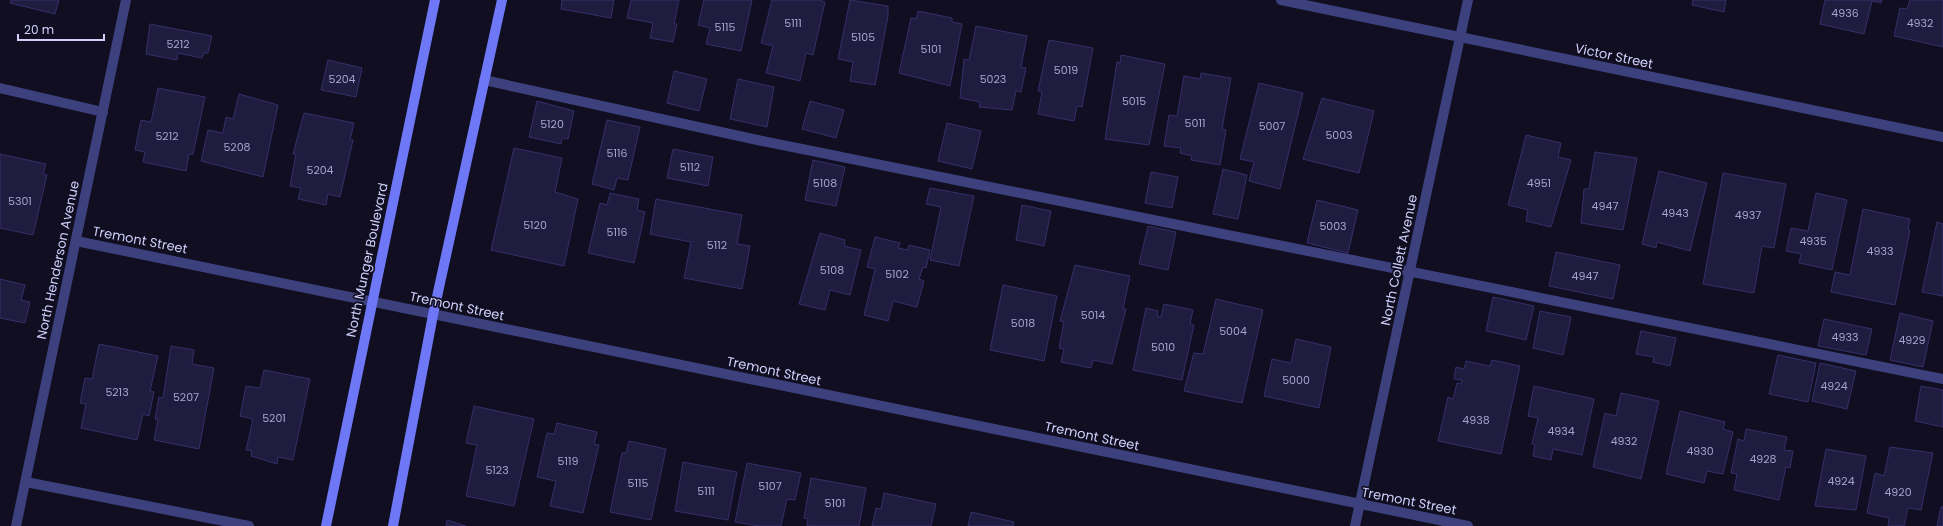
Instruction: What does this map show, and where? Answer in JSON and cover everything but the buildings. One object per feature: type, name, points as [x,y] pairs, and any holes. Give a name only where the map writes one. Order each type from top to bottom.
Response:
[{"type":"main road","name":"North Munger Boulevard","points":[[326,526],[435,0]]},
{"type":"main road","points":[[393,526],[433,315],[502,0]]},
{"type":"street","name":"North Henderson Avenue","points":[[16,526],[126,0]]},
{"type":"street","name":"Victor Street","points":[[1281,0],[1943,137]]},
{"type":"street","name":"North Collett Avenue","points":[[1355,526],[1468,0]]},
{"type":"street","points":[[484,80],[762,141],[1943,379]]},
{"type":"street","points":[[0,88],[102,112]]},
{"type":"street","name":"Tremont Street","points":[[76,241],[1468,526]]},
{"type":"street","points":[[26,482],[249,526]]}]
